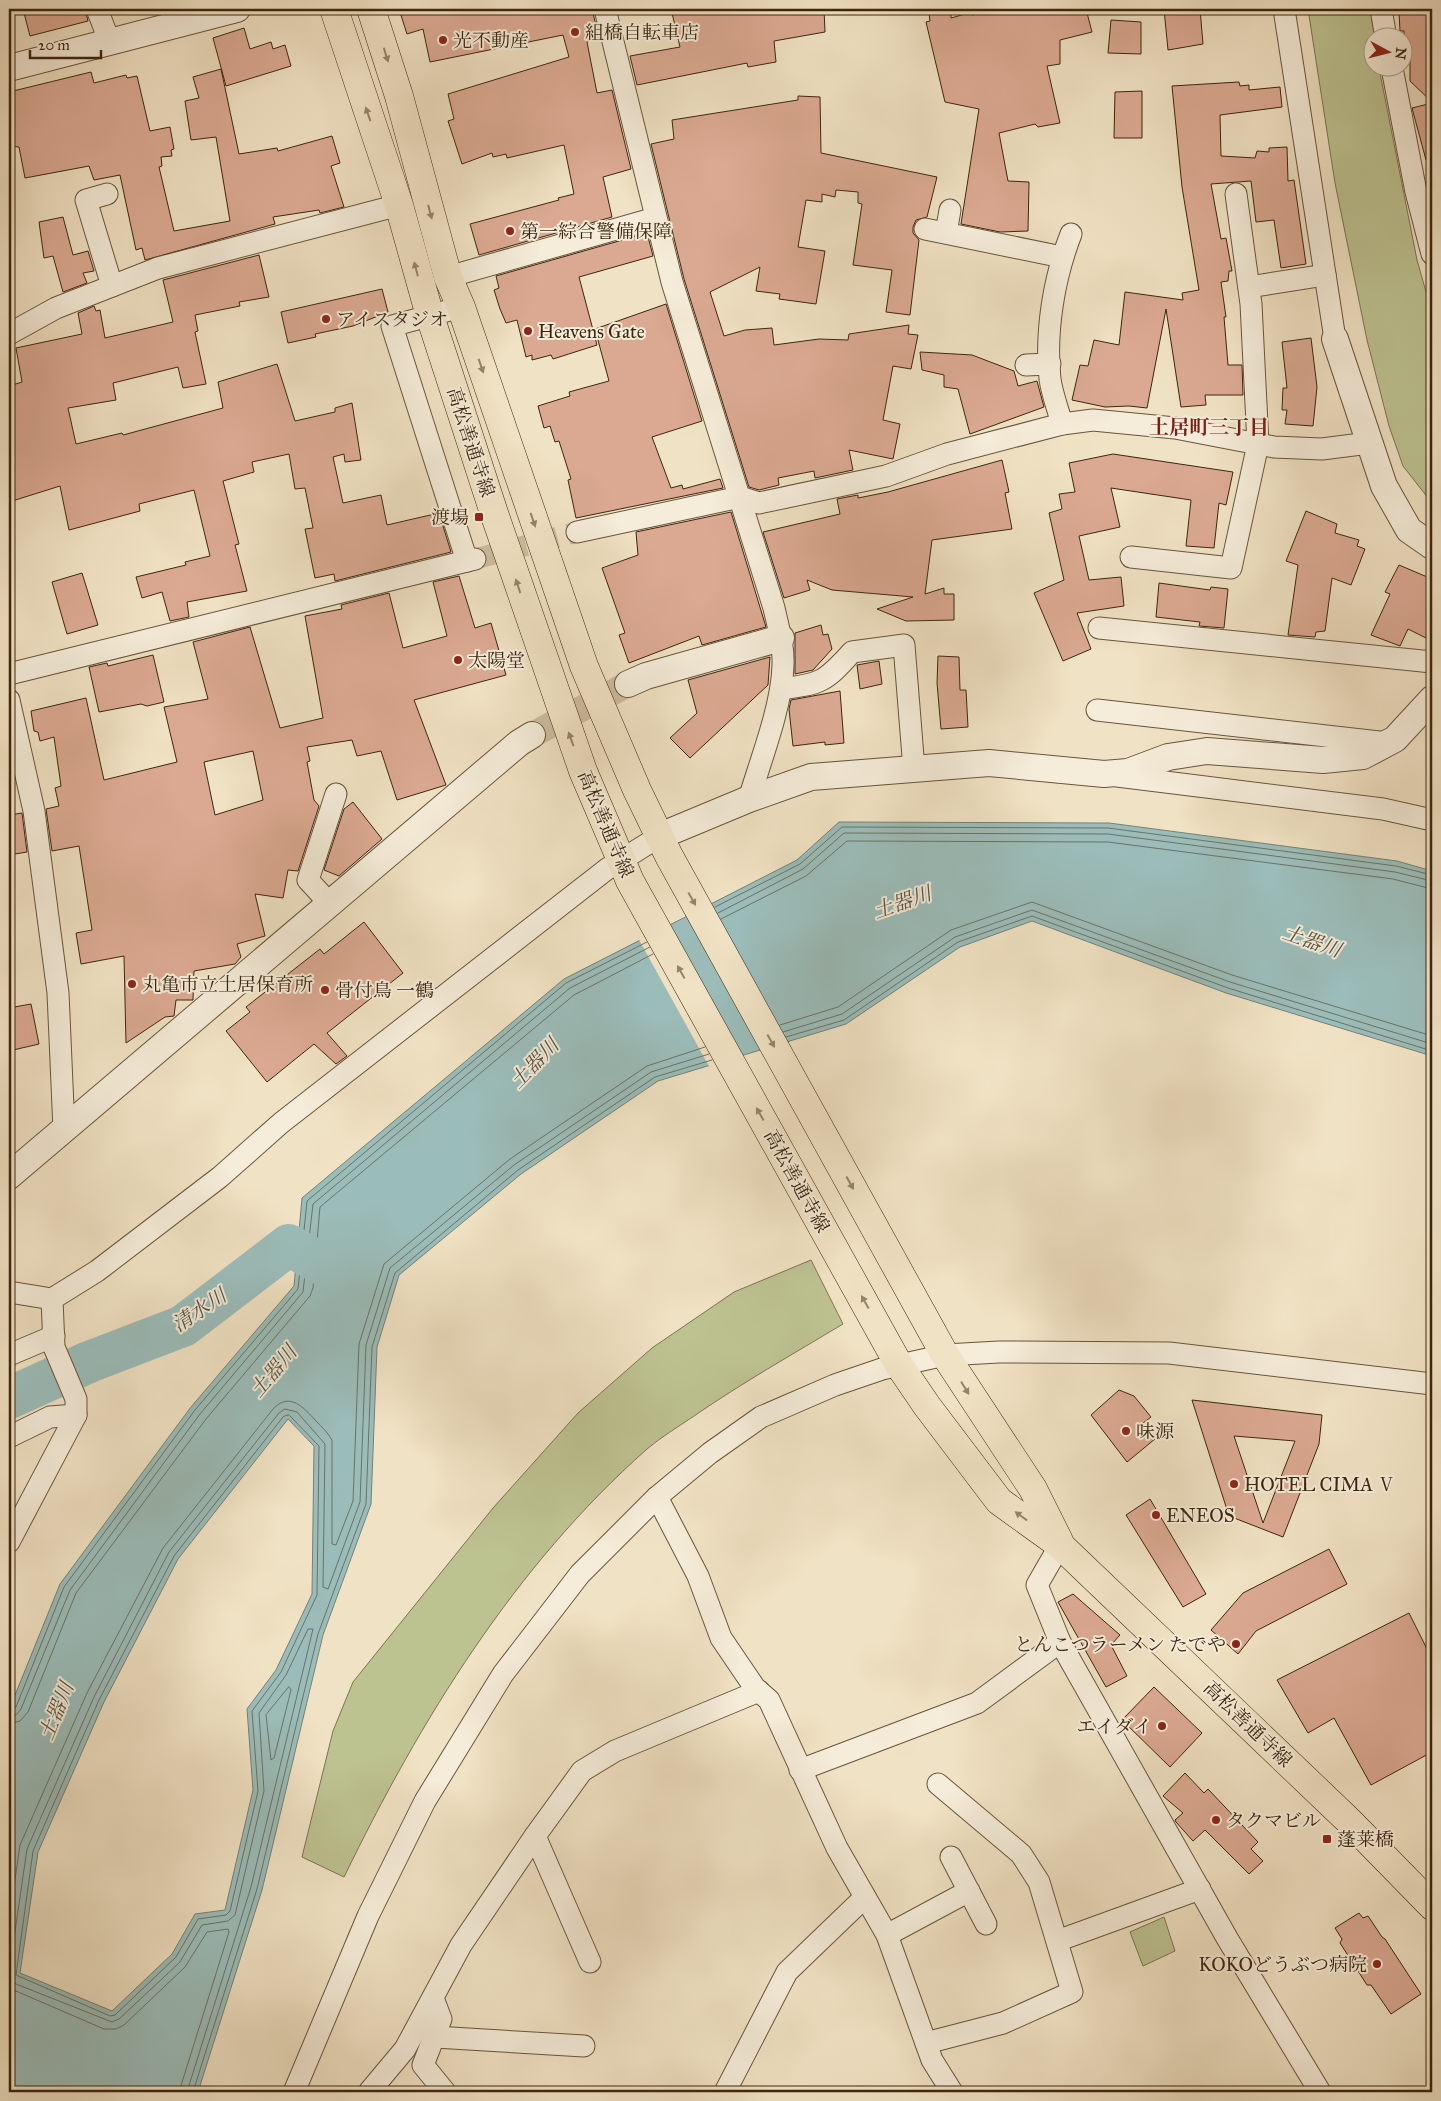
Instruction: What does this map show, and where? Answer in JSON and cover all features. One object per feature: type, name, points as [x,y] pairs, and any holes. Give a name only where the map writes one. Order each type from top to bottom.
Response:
[{"type":"main road","name":"高松善通寺線","points":[[334,9],[399,205],[430,316],[551,683],[583,771],[626,870],[894,1355],[927,1406],[999,1501],[1060,1545],[1349,1821],[1432,1906]]},
{"type":"main road","name":"高松善通寺線","points":[[371,9],[399,96],[448,277],[461,307],[584,666],[637,790],[664,846],[923,1316],[945,1355],[1033,1490],[1060,1545]]},
{"type":"street","points":[[97,9],[110,43]]},
{"type":"street","points":[[9,68],[237,9]]},
{"type":"street","points":[[605,9],[672,282],[774,608],[781,638],[783,664],[781,689],[749,799]]},
{"type":"street","points":[[1284,9],[1335,339],[1384,486],[1409,530],[1432,546]]},
{"type":"street","points":[[1381,9],[1384,28]]},
{"type":"street","points":[[1394,78],[1416,192],[1432,254]]},
{"type":"street","points":[[108,194],[86,200],[112,286]]},
{"type":"street","points":[[1131,557],[1231,568],[1258,444],[1249,287],[1236,194]]},
{"type":"street","points":[[9,334],[56,308],[158,268],[399,205]]},
{"type":"street","points":[[946,234],[950,210]]},
{"type":"street","points":[[448,277],[655,218]]},
{"type":"street","points":[[925,229],[1062,257]]},
{"type":"street","points":[[1062,424],[1050,380],[1050,334],[1062,257],[1071,234]]},
{"type":"street","points":[[1249,287],[1325,275]]},
{"type":"street","points":[[9,674],[471,560],[392,326],[461,307]]},
{"type":"street","points":[[1026,365],[1050,364]]},
{"type":"street","points":[[577,532],[740,497],[759,503],[886,476],[947,454],[1062,424],[1092,420],[1175,428],[1258,444],[1322,449],[1369,443]]},
{"type":"street","points":[[1099,628],[1432,662]]},
{"type":"street","points":[[628,684],[646,676],[781,638]]},
{"type":"street","points":[[781,689],[814,685],[830,676],[852,652],[904,644],[914,769]]},
{"type":"street","points":[[1104,774],[1128,772],[1168,758],[1207,751],[1323,760],[1363,756],[1395,739],[1432,699]]},
{"type":"street","points":[[9,700],[34,811],[58,993],[64,1130]]},
{"type":"street","points":[[1097,710],[1388,743]]},
{"type":"street","points":[[9,1176],[505,754],[532,735]]},
{"type":"street","points":[[9,1292],[52,1299],[97,1271],[197,1195],[280,1124],[626,870],[664,846],[749,799],[811,777],[989,763],[1104,774],[1383,809],[1432,820]]},
{"type":"street","points":[[330,904],[308,880],[336,794]]},
{"type":"street","points":[[9,1542],[76,1407],[54,1342],[52,1299]]},
{"type":"street","points":[[9,1355],[54,1342]]},
{"type":"street","points":[[294,2092],[368,1916],[425,1801],[502,1674],[580,1574],[657,1497],[710,1453],[761,1417],[835,1385],[894,1355],[999,1352],[1169,1353],[1432,1384]]},
{"type":"street","points":[[9,1436],[76,1407]]},
{"type":"street","points":[[657,1497],[698,1576],[721,1638],[759,1691],[769,1700],[836,1848],[887,1935],[932,2060],[952,2092]]},
{"type":"street","points":[[1060,1545],[1037,1585],[1060,1642],[1200,1889],[1320,2092]]},
{"type":"street","points":[[800,1770],[978,1703],[1060,1642]]},
{"type":"street","points":[[368,2092],[405,2049],[461,1945],[582,1771],[615,1751],[759,1691]]},
{"type":"street","points":[[926,2043],[1003,2024],[1072,1992],[1039,1882],[1021,1854],[938,1784]]},
{"type":"street","points":[[535,1836],[590,1962]]},
{"type":"street","points":[[951,1856],[986,1924]]},
{"type":"street","points":[[1057,1941],[1200,1889]]},
{"type":"street","points":[[887,1935],[969,1891]]},
{"type":"street","points":[[725,2092],[787,1972],[865,1897]]},
{"type":"street","points":[[432,1998],[441,2019],[423,2065],[445,2092]]},
{"type":"street","points":[[435,2038],[584,2046]]},
{"type":"green space","points":[[1308,9],[1370,9],[1373,28],[1364,28],[1364,78],[1381,78],[1417,260],[1432,313],[1432,503],[1403,466],[1389,426],[1367,340],[1335,183]]},
{"type":"green space","points":[[811,1260],[843,1324],[749,1380],[664,1436],[647,1449],[599,1495],[554,1543],[474,1648],[405,1760],[344,1877],[302,1857],[333,1731],[353,1682],[493,1508],[578,1413],[652,1348],[734,1292]]},
{"type":"green space","points":[[1164,1917],[1175,1951],[1143,1966],[1130,1932]]},
{"type":"water","name":"土器川","points":[[839,822],[1109,823],[1397,861],[1432,871],[1432,1056],[1226,993],[1032,921],[960,947],[846,1024],[658,1081],[521,1174],[399,1275],[377,1347],[371,1504],[323,1635],[262,1890],[198,2092],[9,2092],[9,1710],[60,1584],[191,1407],[294,1286],[302,1198],[564,979],[797,860]],"holes":[[[288,1419],[314,1446],[312,1594],[276,1670],[247,1709],[253,1790],[225,1910],[195,1914],[172,1954],[112,2011],[20,1973],[38,1852],[104,1702],[178,1559]]]},
{"type":"pier","points":[[669,922],[744,1058],[710,1068],[638,938]]},
{"type":"building","points":[[23,9],[85,9],[88,21],[30,36]]},
{"type":"building","points":[[399,9],[592,9],[599,38],[587,42],[597,93],[612,90],[631,169],[603,177],[612,217],[479,255],[470,224],[559,200],[558,198],[574,194],[564,145],[507,158],[506,154],[493,157],[492,153],[462,164],[448,121],[454,119],[448,94],[569,57],[563,35],[430,62],[423,29],[407,34]]},
{"type":"building","points":[[671,9],[824,9],[825,32],[774,41],[776,62],[748,67],[747,63],[637,85],[630,56],[680,47]]},
{"type":"building","points":[[951,9],[951,18],[972,12],[972,15],[1002,9],[1086,9],[1092,32],[1060,40],[1060,64],[1047,66],[1060,123],[1038,127],[1035,124],[999,133],[1008,181],[1029,182],[1028,231],[1000,232],[961,224],[979,109],[945,102],[926,22],[930,21],[929,13]]},
{"type":"building","points":[[1164,9],[1200,9],[1203,44],[1168,50]]},
{"type":"building","points":[[1432,11],[1432,102],[1410,81],[1410,78],[1414,78],[1414,28],[1400,28],[1399,12]]},
{"type":"building","points":[[1111,20],[1141,22],[1141,54],[1108,53]]},
{"type":"building","points":[[244,28],[250,49],[271,42],[273,49],[285,45],[291,66],[226,86],[213,38]]},
{"type":"building","points":[[221,69],[239,154],[277,148],[278,151],[332,136],[340,163],[331,166],[344,207],[320,213],[319,210],[273,217],[275,224],[145,260],[142,248],[136,250],[120,175],[94,180],[89,166],[25,178],[19,147],[9,146],[9,92],[91,72],[94,83],[126,75],[127,78],[137,76],[150,131],[170,127],[174,149],[171,150],[172,156],[161,157],[162,166],[159,167],[174,231],[230,221],[216,137],[191,140],[185,101],[199,98],[193,77]]},
{"type":"building","points":[[1239,82],[1240,86],[1249,85],[1249,90],[1280,87],[1282,107],[1220,115],[1221,156],[1255,158],[1257,151],[1269,152],[1269,148],[1287,147],[1288,181],[1294,180],[1306,264],[1281,268],[1274,220],[1256,222],[1251,181],[1211,184],[1221,239],[1226,238],[1232,271],[1229,271],[1228,281],[1221,282],[1226,317],[1224,317],[1228,365],[1242,365],[1243,395],[1205,395],[1206,405],[1181,407],[1166,309],[1147,408],[1129,406],[1105,407],[1072,400],[1080,365],[1088,366],[1094,340],[1119,345],[1125,292],[1183,300],[1182,293],[1199,290],[1182,187],[1172,86]]},
{"type":"building","points":[[1142,91],[1142,138],[1114,138],[1115,92]]},
{"type":"building","points":[[798,96],[820,97],[821,153],[937,177],[927,217],[916,220],[913,227],[913,233],[919,240],[910,315],[886,312],[892,270],[853,265],[862,204],[858,203],[858,192],[836,190],[835,197],[822,194],[822,202],[806,200],[798,247],[825,251],[816,304],[779,299],[780,294],[756,291],[760,267],[710,292],[724,336],[745,330],[772,328],[774,345],[819,339],[848,340],[849,334],[909,325],[908,334],[918,335],[911,369],[893,366],[883,420],[900,424],[893,459],[849,450],[853,470],[815,478],[814,471],[778,478],[779,485],[759,490],[749,487],[684,279],[651,144],[674,139],[672,120],[798,100]]},
{"type":"building","points":[[1432,103],[1432,159],[1426,160],[1412,108]]},
{"type":"building","points":[[63,217],[73,255],[88,251],[94,271],[83,273],[87,283],[63,292],[53,256],[44,258],[39,222]]},
{"type":"building","points":[[647,233],[653,256],[579,277],[597,345],[553,359],[551,355],[532,360],[532,355],[526,357],[517,320],[506,323],[500,309],[494,290],[499,288],[496,276]]},
{"type":"building","points":[[259,255],[269,297],[239,302],[240,306],[195,315],[198,331],[195,332],[206,384],[183,388],[178,367],[113,383],[116,400],[68,408],[76,444],[122,433],[123,435],[223,408],[218,382],[277,364],[295,421],[335,412],[335,408],[352,403],[361,460],[345,462],[344,454],[333,457],[343,503],[381,495],[387,525],[439,513],[451,552],[335,581],[334,574],[315,578],[305,529],[313,528],[305,488],[295,489],[289,454],[252,462],[254,472],[223,481],[239,544],[235,545],[247,591],[187,602],[189,617],[170,621],[162,592],[142,598],[136,577],[186,565],[185,562],[210,556],[194,490],[139,504],[140,511],[69,530],[60,486],[9,502],[9,386],[22,382],[16,348],[82,334],[78,313],[94,306],[96,311],[100,310],[105,338],[173,322],[163,280]]},
{"type":"building","name":"アイスタジオ","points":[[382,289],[388,312],[353,326],[315,334],[316,337],[288,343],[281,312]]},
{"type":"building","points":[[666,304],[702,421],[652,437],[671,488],[682,485],[683,489],[720,479],[723,488],[576,518],[568,480],[571,479],[559,441],[555,442],[550,426],[544,428],[538,406],[570,396],[569,392],[609,381],[595,329]]},
{"type":"building","points":[[1311,338],[1317,387],[1313,426],[1285,424],[1287,410],[1282,410],[1283,388],[1287,388],[1282,342]]},
{"type":"building","points":[[920,352],[972,355],[1014,371],[1018,386],[1037,381],[1044,407],[970,434],[958,389],[944,387],[944,375],[922,370]]},
{"type":"building","points":[[1113,454],[1233,472],[1226,505],[1219,503],[1214,548],[1186,546],[1191,500],[1111,488],[1120,527],[1079,536],[1089,580],[1121,577],[1124,606],[1077,613],[1091,649],[1063,661],[1034,593],[1064,580],[1049,513],[1062,509],[1059,494],[1075,492],[1069,463]]},
{"type":"building","points":[[1002,460],[1009,492],[1005,493],[1012,529],[932,540],[925,594],[944,588],[944,594],[954,594],[954,620],[906,621],[877,609],[913,597],[832,590],[807,580],[810,590],[784,598],[763,532],[840,514],[837,499],[858,495],[858,498],[888,492]]},
{"type":"building","points":[[1306,511],[1337,524],[1335,533],[1359,540],[1357,546],[1365,549],[1351,585],[1332,578],[1325,631],[1316,632],[1315,637],[1288,635],[1298,565],[1286,561]]},
{"type":"building","points":[[731,512],[766,627],[702,645],[699,636],[629,663],[619,635],[625,633],[602,568],[638,555],[636,532]]},
{"type":"building","points":[[1399,565],[1432,579],[1432,641],[1408,629],[1400,646],[1371,635],[1390,594],[1385,592]]},
{"type":"building","points":[[82,573],[98,625],[67,634],[52,582]]},
{"type":"building","points":[[459,576],[475,628],[491,623],[506,675],[414,700],[446,785],[397,800],[381,751],[357,756],[352,740],[307,747],[310,761],[307,762],[314,800],[319,806],[298,871],[288,870],[283,898],[255,894],[265,936],[237,944],[241,957],[235,964],[194,971],[193,1000],[176,1000],[174,1016],[165,1017],[126,1043],[124,956],[81,964],[76,933],[92,930],[79,846],[52,851],[46,809],[59,806],[55,788],[61,786],[54,737],[40,741],[38,732],[34,731],[31,711],[86,698],[104,780],[177,762],[164,707],[208,699],[193,642],[250,627],[280,728],[323,718],[305,616],[342,609],[341,605],[389,593],[403,648],[447,636],[433,582]],"holes":[[[253,751],[263,800],[215,815],[204,762]]]},
{"type":"building","points":[[1159,583],[1210,590],[1211,587],[1228,589],[1224,628],[1199,626],[1200,622],[1156,617]]},
{"type":"building","points":[[821,625],[823,635],[828,634],[832,649],[813,670],[795,674],[795,633]]},
{"type":"building","points":[[153,655],[164,702],[147,706],[141,704],[99,712],[89,667],[107,663],[108,666]]},
{"type":"building","points":[[938,656],[959,657],[960,690],[966,690],[968,727],[941,729],[937,683]]},
{"type":"building","points":[[770,657],[768,685],[690,758],[670,738],[697,713],[688,680]]},
{"type":"building","points":[[879,661],[882,684],[860,689],[857,665]]},
{"type":"building","points":[[840,691],[844,743],[825,745],[825,742],[793,746],[789,709],[791,700]]},
{"type":"building","points":[[353,802],[382,839],[339,876],[324,870],[344,809]]},
{"type":"building","points":[[22,813],[27,852],[9,855],[9,815]]},
{"type":"building","name":"骨付鳥 一鶴","points":[[364,922],[403,973],[327,1033],[347,1056],[336,1064],[314,1044],[267,1082],[226,1031],[250,1012],[246,1007],[320,949],[324,954]]},
{"type":"building","points":[[31,1004],[39,1044],[9,1051],[9,1008]]},
{"type":"building","name":"味源","points":[[1119,1390],[1134,1396],[1151,1417],[1143,1423],[1155,1439],[1127,1462],[1091,1415]]},
{"type":"building","name":"HOTEL CIMA Ⅴ","points":[[1192,1400],[1322,1415],[1319,1444],[1283,1537],[1229,1516]],"holes":[[[1234,1436],[1295,1441],[1263,1523]]]},
{"type":"building","points":[[1150,1499],[1206,1594],[1183,1607],[1126,1515]]},
{"type":"building","points":[[1329,1549],[1347,1584],[1256,1631],[1238,1654],[1211,1630],[1243,1593]]},
{"type":"building","points":[[1073,1594],[1120,1635],[1111,1645],[1127,1676],[1106,1687],[1058,1602]]},
{"type":"building","points":[[1409,1613],[1432,1659],[1432,1752],[1371,1785],[1334,1718],[1308,1733],[1277,1680]]},
{"type":"building","name":"エイダイ","points":[[1154,1687],[1202,1733],[1170,1767],[1122,1720]]},
{"type":"building","points":[[1185,1773],[1204,1793],[1208,1789],[1258,1842],[1251,1849],[1263,1861],[1249,1874],[1205,1830],[1193,1841],[1176,1822],[1175,1820],[1183,1813],[1163,1796]]},
{"type":"building","name":"KOKOどうぶつ病院","points":[[1359,1913],[1363,1918],[1368,1916],[1421,1994],[1391,2014],[1371,1985],[1367,1985],[1340,1943],[1342,1939],[1335,1928]]},
{"type":"waterway","name":"清水川","points":[[9,1398],[89,1362],[183,1326],[289,1245],[347,1279]]},
{"type":"tunnel","points":[[475,559],[577,532]]},
{"type":"tunnel","points":[[532,735],[628,684]]},
{"type":"place","name":"組橋自転車店","points":[[575,32]]},
{"type":"place","name":"光不動産","points":[[443,40]]},
{"type":"place","name":"第一綜合警備保障","points":[[510,231]]},
{"type":"place","name":"アイスタジオ","points":[[326,319]]},
{"type":"place","name":"Heavens Gate","points":[[528,331]]},
{"type":"place","name":"渡場","points":[[479,517]]},
{"type":"place","name":"太陽堂","points":[[458,660]]},
{"type":"place","name":"丸亀市立土居保育所","points":[[132,984]]},
{"type":"place","name":"骨付鳥 一鶴","points":[[325,990]]},
{"type":"place","name":"味源","points":[[1126,1431]]},
{"type":"place","name":"HOTEL CIMA Ⅴ","points":[[1234,1484]]},
{"type":"place","name":"ENEOS","points":[[1156,1515]]},
{"type":"place","name":"とんこつラーメン たでや","points":[[1236,1644]]},
{"type":"place","name":"エイダイ","points":[[1162,1726]]},
{"type":"place","name":"タクマビル","points":[[1216,1820]]},
{"type":"place","name":"蓬莱橋","points":[[1327,1839]]},
{"type":"place","name":"KOKOどうぶつ病院","points":[[1377,1964]]},
{"type":"district","name":"土居町三丁目","points":[[1209,427]]}]
